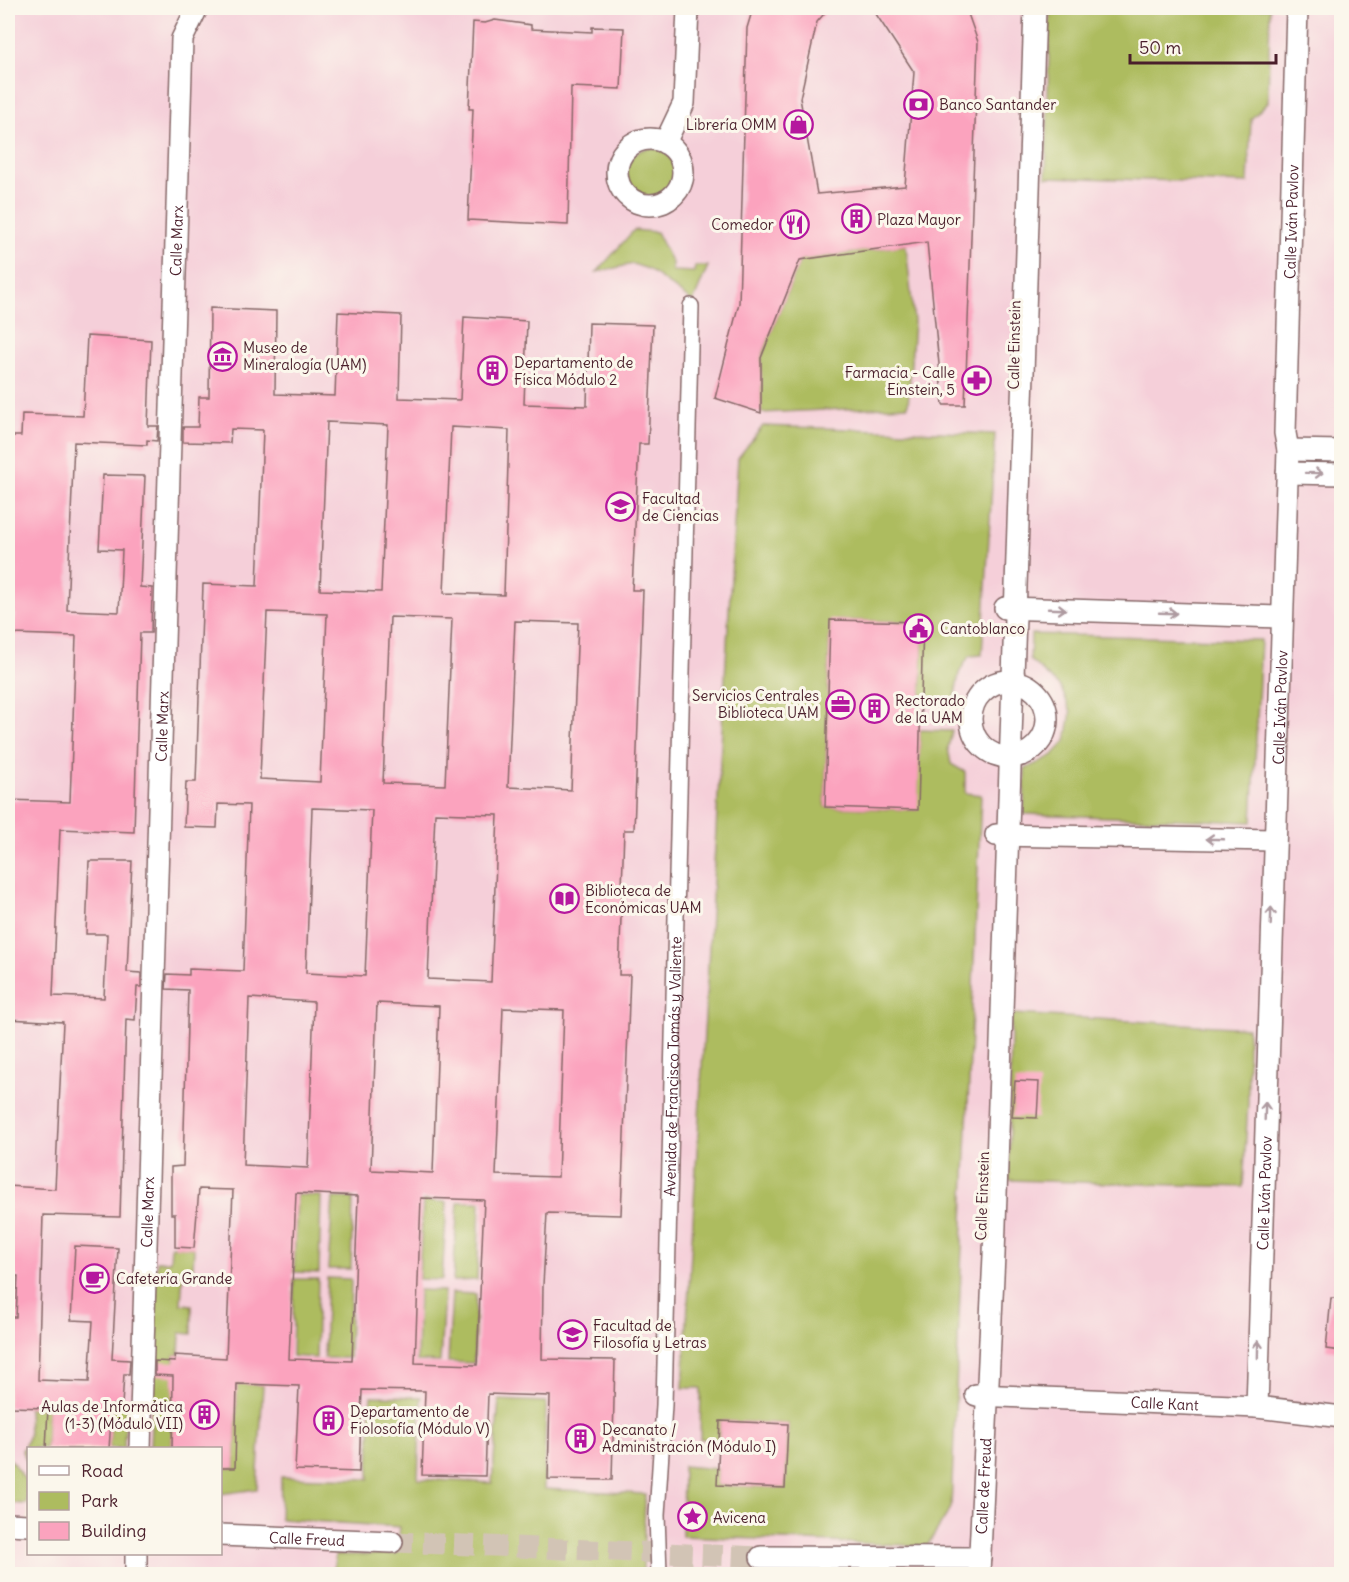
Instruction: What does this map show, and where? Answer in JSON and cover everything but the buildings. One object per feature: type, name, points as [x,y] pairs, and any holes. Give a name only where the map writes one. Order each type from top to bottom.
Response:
[{"type":"street","name":"Calle Marx","points":[[140,1447],[182,39],[196,8]]},
{"type":"street","points":[[665,143],[684,103],[688,8]]},
{"type":"street","name":"Calle Einstein","points":[[1011,608],[1023,8]]},
{"type":"street","name":"Calle Einstein","points":[[975,1564],[1004,757],[1035,8]]},
{"type":"street","name":"Calle Iván Pavlov","points":[[1257,1407],[1288,450],[1285,433],[1297,8]]},
{"type":"street","name":"Avenida de Francisco Tomás y Valiente","points":[[659,1575],[657,1515],[664,1406],[691,306]]},
{"type":"street","points":[[1288,450],[1341,451]]},
{"type":"street","points":[[1287,473],[1341,474]]},
{"type":"street","points":[[1011,608],[1281,616]]},
{"type":"street","points":[[1007,682],[1033,690],[1041,699],[1047,720],[1045,731],[1032,750],[1004,757],[980,744],[971,723],[975,701],[982,692],[1007,682]]},
{"type":"street","points":[[1002,834],[1274,840]]},
{"type":"street","name":"Calle Kant","points":[[982,1396],[1257,1407],[1341,1417]]},
{"type":"street","points":[[8,1524],[27,1525]]},
{"type":"street","name":"Calle Freud","points":[[222,1535],[392,1542]]},
{"type":"street","points":[[136,1555],[136,1575]]},
{"type":"street","points":[[760,1557],[975,1564]]},
{"type":"shaded area","points":[[8,8],[1341,8],[1341,1574],[8,1574]]},
{"type":"green space","points":[[1050,8],[1270,8],[1268,102],[1251,119],[1248,183],[1046,177]]},
{"type":"green space","points":[[651,148],[668,155],[675,172],[668,189],[651,196],[634,189],[627,172],[634,155]]},
{"type":"green space","points":[[634,230],[656,232],[672,263],[672,271],[694,272],[695,266],[708,266],[693,302],[648,269],[633,264],[597,272]]},
{"type":"green space","points":[[906,245],[914,322],[908,406],[761,413],[761,358],[800,260]]},
{"type":"green space","points":[[763,426],[995,434],[982,655],[969,656],[959,673],[954,701],[921,700],[923,622],[830,620],[825,807],[917,810],[920,730],[952,731],[948,748],[951,764],[965,772],[965,793],[981,795],[951,1508],[927,1546],[682,1536],[683,1466],[718,1469],[717,1485],[785,1488],[788,1424],[720,1421],[719,1439],[700,1439],[701,1388],[683,1388],[738,458]]},
{"type":"green space","points":[[1031,634],[1261,640],[1252,822],[1024,814],[1025,769],[1052,756],[1066,741],[1071,712],[1061,688],[1030,660]]},
{"type":"green space","points":[[1014,1014],[1248,1028],[1248,1103],[1243,1187],[1009,1180],[1011,1019]]},
{"type":"green space","points":[[297,1195],[321,1196],[319,1273],[294,1272]]},
{"type":"green space","points":[[333,1198],[353,1198],[351,1269],[328,1269]]},
{"type":"green space","points":[[423,1201],[447,1202],[442,1280],[419,1279]]},
{"type":"green space","points":[[458,1202],[480,1202],[477,1280],[453,1281]]},
{"type":"green space","points":[[171,1246],[194,1248],[193,1270],[183,1271],[181,1304],[192,1305],[192,1334],[180,1333],[179,1355],[174,1355],[172,1447],[150,1447],[157,1261],[170,1261]]},
{"type":"green space","points":[[327,1278],[351,1279],[349,1358],[324,1358]]},
{"type":"green space","points":[[294,1279],[318,1279],[316,1358],[292,1356]]},
{"type":"green space","points":[[419,1290],[444,1291],[440,1362],[417,1361]]},
{"type":"green space","points":[[452,1293],[476,1294],[474,1363],[448,1362]]},
{"type":"green space","points":[[237,1384],[263,1385],[257,1489],[222,1494],[222,1468],[235,1468]]},
{"type":"green space","points":[[371,1396],[421,1397],[418,1479],[492,1483],[499,1400],[546,1402],[544,1489],[645,1494],[643,1574],[334,1574],[335,1555],[396,1554],[400,1527],[280,1519],[281,1477],[369,1479]]},
{"type":"green space","points":[[112,1405],[126,1406],[124,1447],[109,1447]]},
{"type":"green space","points":[[28,1408],[48,1408],[46,1447],[27,1447],[27,1461],[22,1451],[29,1435]]},
{"type":"green space","points":[[11,1460],[26,1481],[27,1504],[8,1503],[8,1462]]},
{"type":"tunnel","points":[[392,1542],[761,1557]]},
{"type":"place","name":"Banco Santander","points":[[918,104]]},
{"type":"place","name":"Librería OMM","points":[[798,124]]},
{"type":"place","name":"Plaza Mayor","points":[[856,219]]},
{"type":"place","name":"Comedor","points":[[795,224]]},
{"type":"place","name":"Museo de Mineralogía (UAM)","points":[[222,356]]},
{"type":"place","name":"Departamento de Física Módulo 2","points":[[493,371]]},
{"type":"place","name":"Farmacia - Calle Einstein, 5","points":[[976,381]]},
{"type":"place","name":"Facultad de Ciencias","points":[[621,507]]},
{"type":"place","name":"Cantoblanco","points":[[919,628]]},
{"type":"place","name":"Servicios Centrales Biblioteca UAM","points":[[840,704]]},
{"type":"place","name":"Rectorado de la UAM","points":[[874,709]]},
{"type":"place","name":"Biblioteca de Económicas UAM","points":[[564,899]]},
{"type":"place","name":"Cafetería Grande","points":[[95,1278]]},
{"type":"place","name":"Facultad de Filosofía y Letras","points":[[572,1334]]},
{"type":"place","name":"Aulas de Informática (1-3) (Módulo VII)","points":[[204,1415]]},
{"type":"place","name":"Departamento de Fiolosofía (Módulo V)","points":[[329,1420]]},
{"type":"place","name":"Decanato / Administración (Módulo I)","points":[[581,1438]]},
{"type":"place","name":"Avicena","points":[[692,1517]]}]
